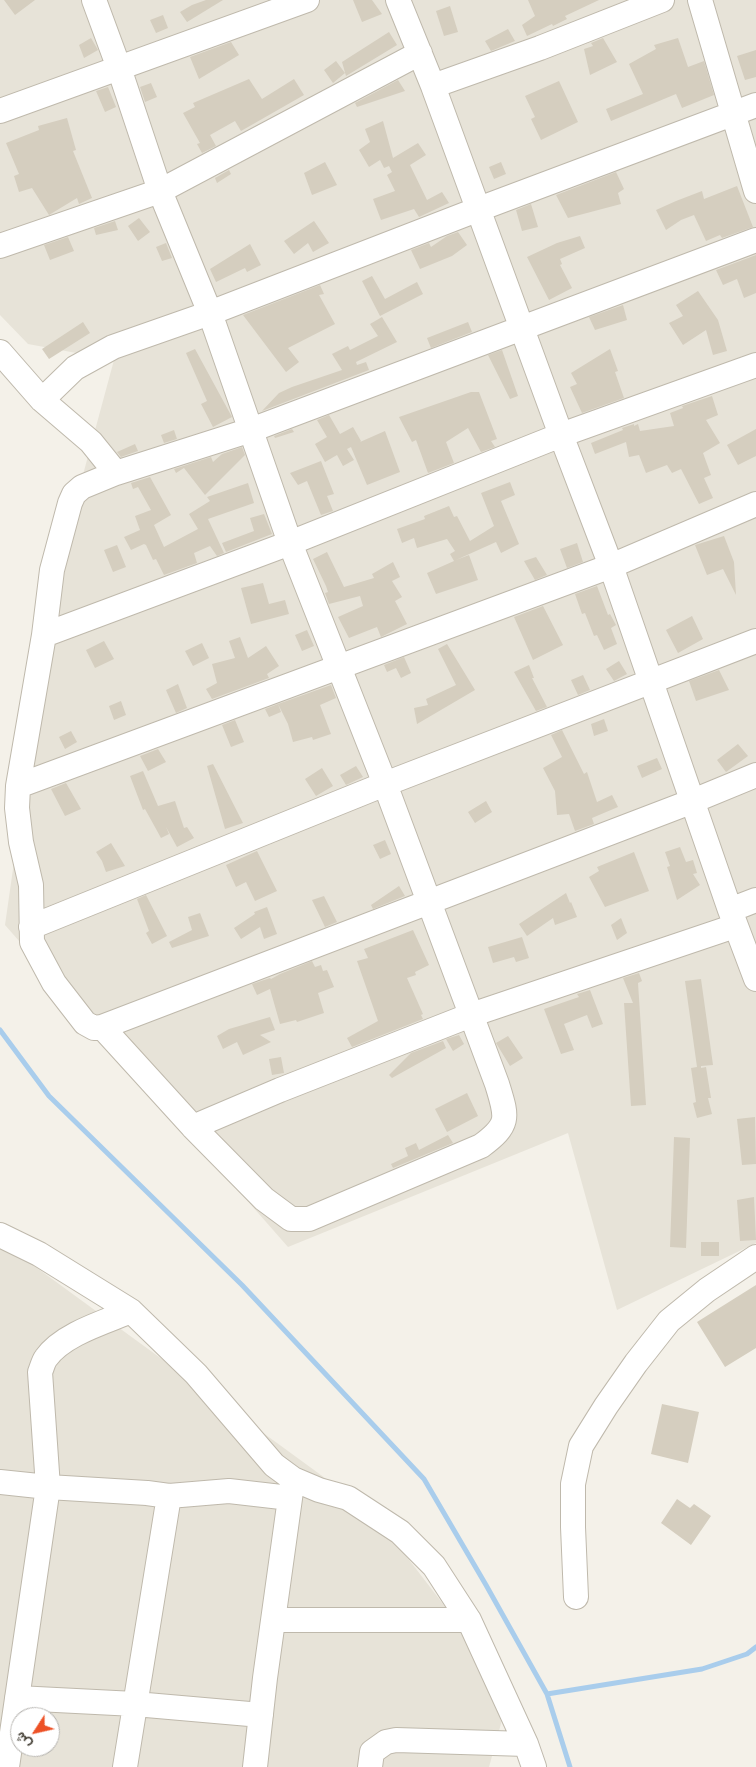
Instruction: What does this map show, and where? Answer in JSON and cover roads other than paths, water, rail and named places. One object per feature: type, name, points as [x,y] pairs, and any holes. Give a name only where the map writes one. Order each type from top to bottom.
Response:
[{"type":"street","points":[[94,0],[160,191],[210,313],[290,543],[385,784],[497,1084],[505,1110],[504,1124],[494,1136],[481,1146],[309,1219],[291,1219],[264,1199],[193,1127],[102,1027]]},
{"type":"street","points":[[0,112],[307,0]]},
{"type":"street","points":[[398,0],[433,86],[611,566],[756,979]]},
{"type":"street","points":[[433,86],[540,48],[662,0]]},
{"type":"street","points":[[700,0],[756,191]]},
{"type":"street","points":[[0,246],[160,191],[420,52]]},
{"type":"street","points":[[42,400],[74,368],[113,347],[210,313],[756,105]]},
{"type":"street","points":[[756,240],[251,430],[116,473],[82,487],[74,494],[52,570],[44,635],[18,786],[17,808],[21,842],[32,885],[32,942],[54,983],[85,1023],[94,1028],[102,1027],[693,801],[756,775]]},
{"type":"street","points":[[0,352],[42,400],[91,442],[116,473]]},
{"type":"street","points":[[44,635],[290,543],[561,435],[756,365]]},
{"type":"street","points":[[18,786],[611,566],[756,504]]},
{"type":"street","points":[[31,927],[385,784],[756,641]]},
{"type":"street","points":[[193,1127],[280,1090],[471,1015],[733,918],[756,900]]},
{"type":"street","points":[[0,1235],[40,1254],[131,1311],[196,1374],[292,1488],[255,1767]]},
{"type":"street","points":[[576,1596],[573,1484],[581,1446],[606,1406],[669,1322],[707,1290],[756,1257]]},
{"type":"street","points":[[7,1767],[48,1487],[40,1372],[46,1358],[57,1346],[70,1338],[131,1311]]},
{"type":"street","points":[[0,1482],[170,1496],[292,1488],[320,1490],[348,1498],[400,1532],[434,1566],[469,1620],[526,1744],[534,1767]]},
{"type":"street","points":[[126,1767],[170,1496]]},
{"type":"street","points":[[274,1620],[469,1620]]},
{"type":"street","points":[[17,1698],[135,1704],[261,1715]]},
{"type":"street","points":[[370,1767],[372,1752],[386,1742],[396,1740],[526,1744]]},
{"type":"waterway","points":[[0,1030],[49,1096],[242,1285],[424,1479],[547,1694],[570,1767]]},
{"type":"waterway","points":[[547,1694],[702,1669],[747,1654],[756,1647]]}]
